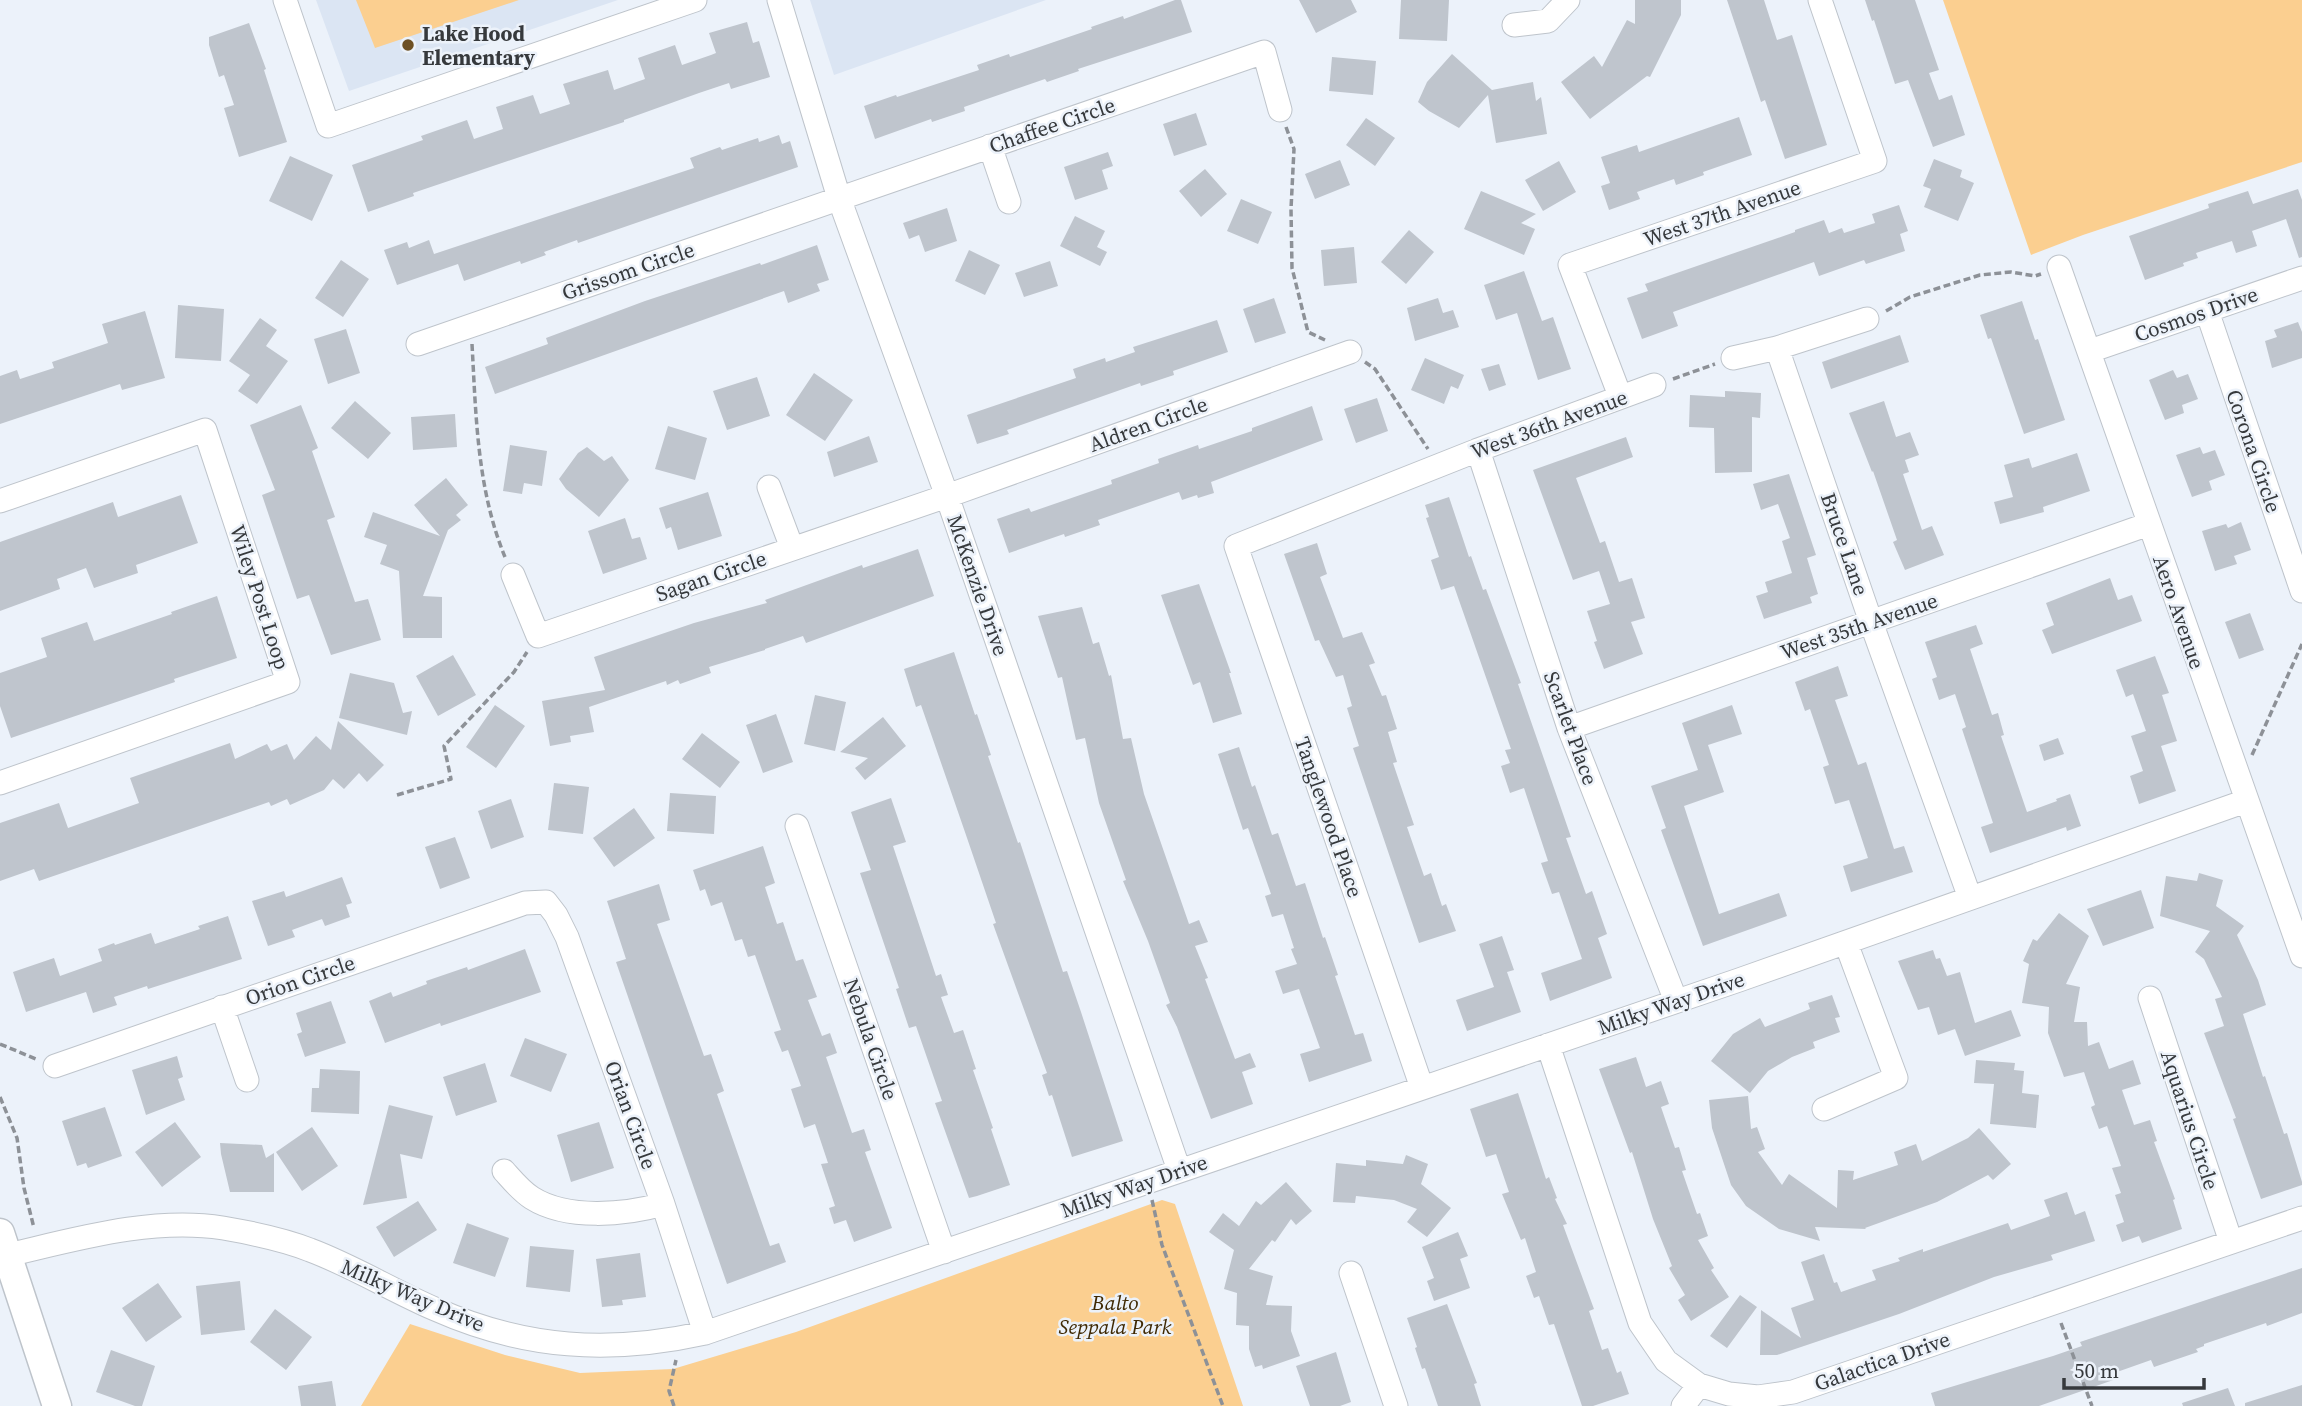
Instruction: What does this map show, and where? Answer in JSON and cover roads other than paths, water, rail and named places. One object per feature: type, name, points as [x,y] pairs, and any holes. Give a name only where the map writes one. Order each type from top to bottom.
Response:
[{"type":"street","points":[[285,0],[327,127],[695,0]]},
{"type":"street","name":"McKenzie Drive","points":[[779,0],[839,198],[947,496],[1179,1170]]},
{"type":"street","points":[[1514,25],[1548,21],[1568,0]]},
{"type":"street","name":"West 37th Avenue","points":[[1620,396],[1570,265],[1875,161],[1820,0]]},
{"type":"street","name":"Chaffee Circle","points":[[839,198],[1264,52],[1282,113]]},
{"type":"street","points":[[990,146],[1009,202]]},
{"type":"street","name":"Grissom Circle","points":[[418,344],[839,198]]},
{"type":"street","name":"Aero Avenue","points":[[2059,267],[2302,956]]},
{"type":"street","name":"Cosmos Drive","points":[[2090,351],[2302,278]]},
{"type":"street","name":"Corona Circle","points":[[2207,311],[2302,591]]},
{"type":"street","points":[[1733,358],[1777,348],[1867,318]]},
{"type":"street","name":"Bruce Lane","points":[[1777,348],[1970,898]]},
{"type":"street","name":"Aldren Circle","points":[[947,496],[1350,352]]},
{"type":"street","name":"West 36th Avenue","points":[[1236,545],[1478,450],[1654,385]]},
{"type":"street","name":"Wiley Post Loop","points":[[0,501],[205,430],[288,682],[0,783]]},
{"type":"street","name":"Scarlet Place","points":[[1478,450],[1569,729],[1676,1002]]},
{"type":"street","points":[[769,487],[792,548]]},
{"type":"street","name":"Sagan Circle","points":[[513,575],[538,636],[947,496]]},
{"type":"street","name":"West 35th Avenue","points":[[1569,729],[2148,524]]},
{"type":"street","name":"Tanglewood Place","points":[[1236,545],[1422,1088]]},
{"type":"street","name":"Milky Way Drive","points":[[3,1249],[110,1231],[169,1225],[219,1227],[257,1234],[310,1250],[437,1310],[486,1328],[537,1342],[593,1346],[674,1340],[705,1333],[1676,1002],[2246,801]]},
{"type":"street","name":"Nebula Circle","points":[[797,826],[944,1252]]},
{"type":"street","name":"Orion Circle","points":[[55,1066],[525,903],[546,902]]},
{"type":"street","name":"Orian Circle","points":[[546,902],[567,937],[663,1205],[705,1333]]},
{"type":"street","points":[[1824,1110],[1896,1078],[1846,943]]},
{"type":"street","name":"Aquarius Circle","points":[[2150,998],[2231,1242]]},
{"type":"street","points":[[222,1007],[247,1080]]},
{"type":"street","name":"Galactica Drive","points":[[1548,1045],[1640,1323],[1666,1361],[1699,1385],[1728,1394],[1758,1397],[1793,1392],[2302,1218]]},
{"type":"street","points":[[504,1171],[534,1199],[561,1209],[618,1213],[663,1205]]},
{"type":"street","points":[[3,1249],[57,1406]]},
{"type":"street","points":[[1351,1273],[1396,1406]]},
{"type":"street","points":[[1683,1406],[1699,1385]]},
{"type":"place","name":"Lake Hood Elementary","points":[[408,45]]},
{"type":"park label","name":"Balto Seppala Park","points":[[1115,1314]]}]
